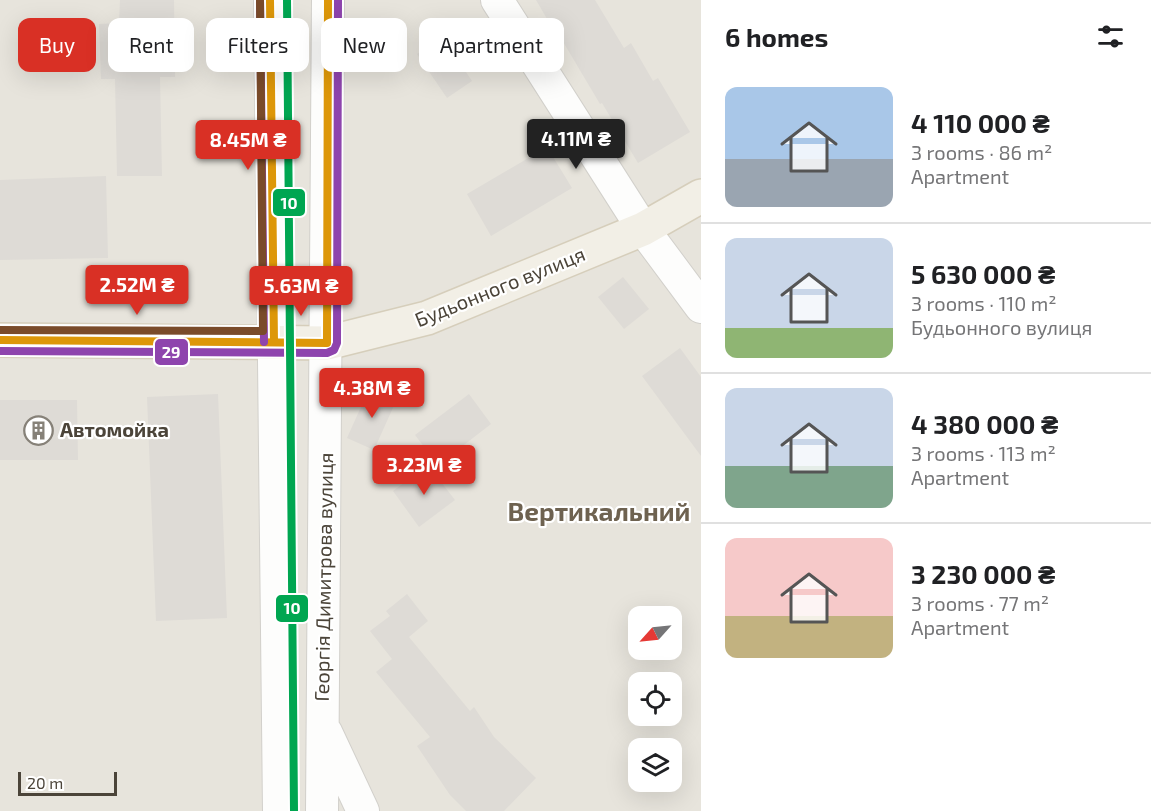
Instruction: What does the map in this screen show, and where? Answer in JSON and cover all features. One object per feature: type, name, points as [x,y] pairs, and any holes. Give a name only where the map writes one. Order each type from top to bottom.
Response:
[{"type":"main road","name":"Будьонного вулиця","points":[[0,340],[327,343],[427,318],[643,229],[701,196]]},
{"type":"street","points":[[270,0],[279,811]]},
{"type":"street","name":"Георгія Димитрова вулиця","points":[[322,811],[328,0]]},
{"type":"street","points":[[497,0],[643,229],[701,307]]},
{"type":"street","name":"Георгія Димитрова вулиця","points":[[322,723],[363,811]]},
{"type":"shaded area","points":[[0,0],[701,0],[701,811],[0,811]]},
{"type":"building","points":[[120,0],[174,0],[174,18],[119,18]]},
{"type":"building","points":[[536,0],[595,0],[624,48],[631,43],[653,81],[658,78],[690,132],[638,163],[564,43],[564,18],[547,18]]},
{"type":"building","points":[[99,24],[108,24],[108,72],[175,72],[175,77],[160,77],[162,176],[117,176],[115,79],[101,79]]},
{"type":"building","points":[[429,72],[466,72],[472,81],[447,98]]},
{"type":"building","points":[[547,147],[572,188],[491,236],[467,194]]},
{"type":"building","points":[[106,176],[108,258],[0,260],[0,180]]},
{"type":"building","points":[[623,277],[649,309],[624,329],[598,297]]},
{"type":"building","points":[[680,348],[701,377],[701,456],[642,376]]},
{"type":"building","points":[[369,389],[396,401],[374,450],[347,438]]},
{"type":"building","points":[[218,394],[227,618],[156,621],[147,397]]},
{"type":"building","points":[[469,394],[491,424],[438,465],[415,435]]},
{"type":"building","name":"Автомойка","points":[[0,400],[77,400],[78,460],[0,460]]},
{"type":"building","points":[[428,465],[455,500],[419,527],[393,491]]},
{"type":"building","points":[[407,594],[428,621],[409,637],[470,711],[474,707],[494,737],[536,778],[504,811],[466,811],[450,795],[417,746],[430,737],[376,672],[392,659],[370,631],[390,616],[386,611]]},
{"type":"transit line","name":"29","points":[[260,0],[264,342]]},
{"type":"transit line","points":[[0,330],[263,331],[260,0]]},
{"type":"transit line","points":[[270,0],[274,342]]},
{"type":"transit line","name":"10","points":[[287,0],[294,811]]},
{"type":"transit line","points":[[0,340],[327,343],[328,0]]},
{"type":"transit line","name":"29","points":[[0,351],[327,353],[334,350],[337,343],[338,0]]},
{"type":"place","name":"Автомойка","points":[[39,430]]},
{"type":"district","name":"Вертикальний","points":[[599,512]]}]
